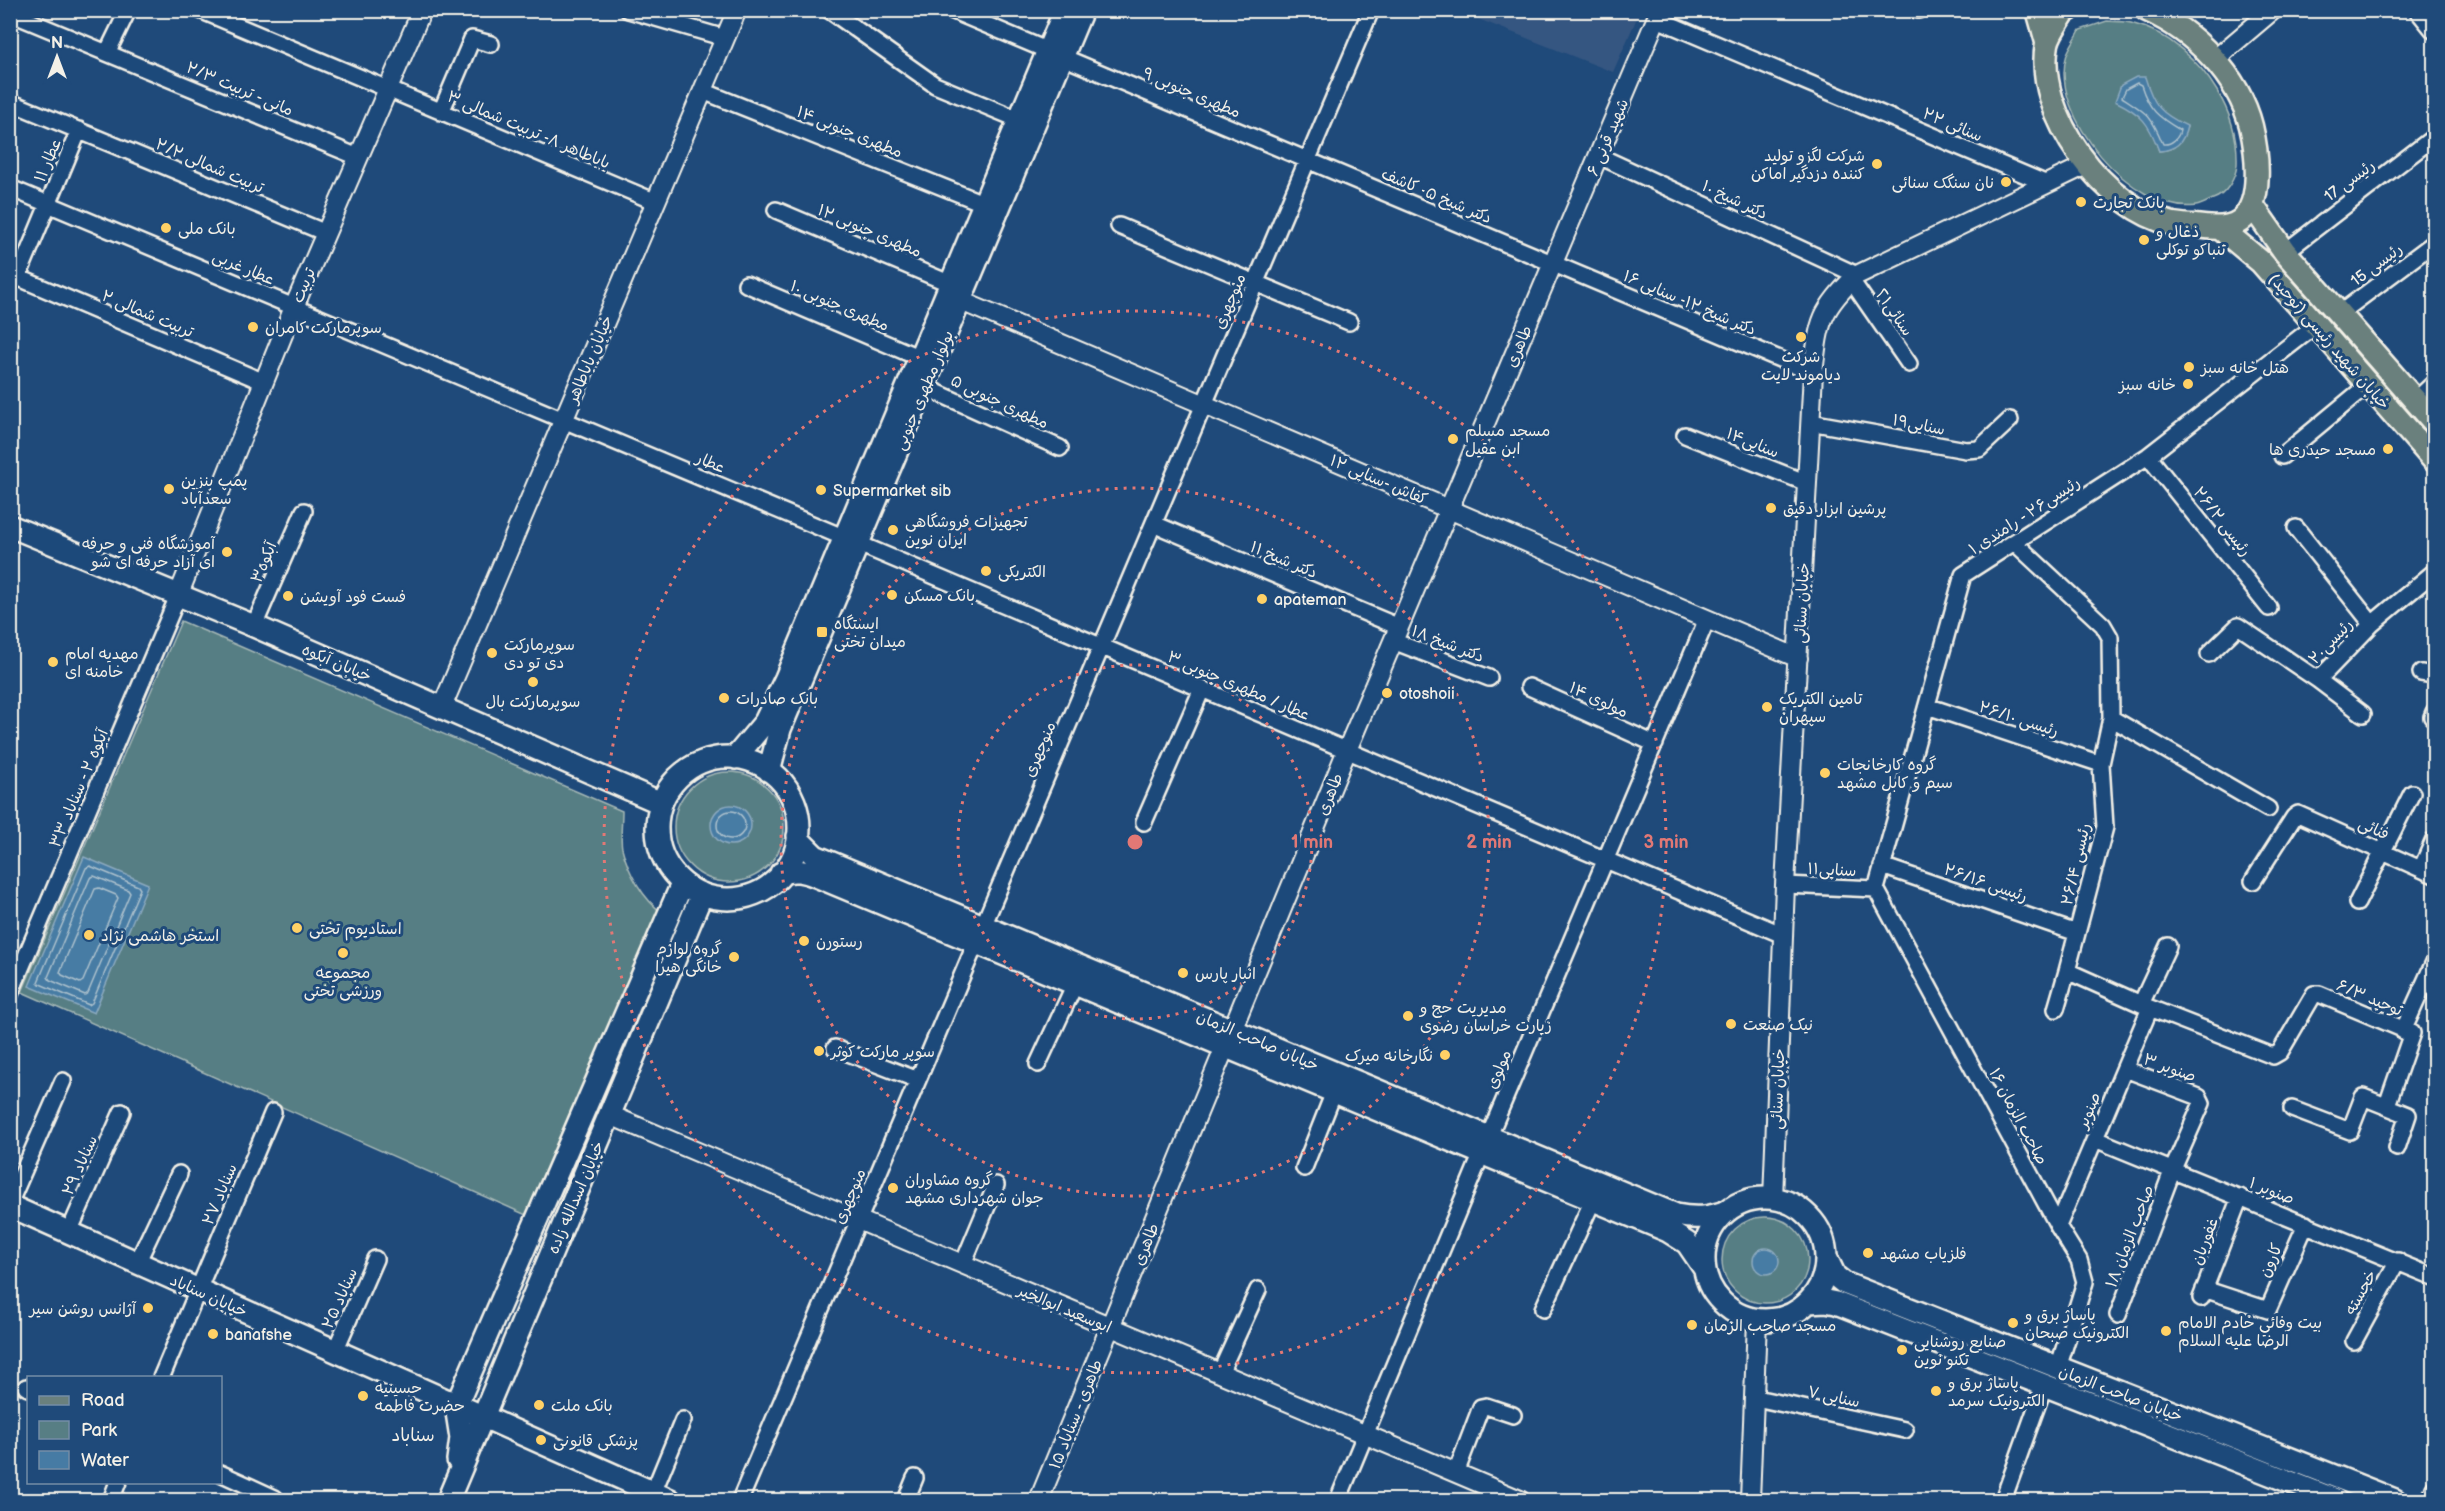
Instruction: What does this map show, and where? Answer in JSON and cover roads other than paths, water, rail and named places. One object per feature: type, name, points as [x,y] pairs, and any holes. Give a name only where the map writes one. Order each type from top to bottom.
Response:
[{"type":"main road","name":"بولوار مطهری جنوبی","points":[[770,771],[780,729],[920,358],[956,292],[1055,55],[1065,10]]},
{"type":"main road","name":"بولوار مطهری جنوبی","points":[[735,758],[765,722],[925,387],[985,204],[1020,120],[1082,10]]},
{"type":"main road","points":[[2038,10],[2047,42],[2045,76],[2053,106],[2063,130],[2086,165],[2121,197],[2172,224],[2220,228],[2240,222],[2252,205],[2256,185],[2257,151],[2250,121],[2240,97],[2214,60],[2181,29],[2147,10]]},
{"type":"main road","points":[[2047,42],[2064,12],[2068,10]]},
{"type":"main road","name":"خیابان شهید رئیسی (توحید)","points":[[2252,205],[2285,252],[2434,422]]},
{"type":"main road","name":"خیابان شهید رئیسی (توحید)","points":[[2220,228],[2261,262],[2434,460]]},
{"type":"main road","name":"خیابان آبکوه","points":[[10,526],[254,626],[661,803]]},
{"type":"main road","points":[[717,758],[735,758],[753,762],[770,771],[783,783],[793,799],[798,817],[798,836],[794,854],[781,873],[772,883],[757,893],[739,898],[720,898],[702,894],[682,884],[663,857],[658,839],[657,821],[661,803],[670,786],[683,773],[699,763],[717,758]]},
{"type":"main road","name":"خیابان صاحب الزمان","points":[[798,836],[815,856],[980,935],[1075,984],[1228,1038],[1334,1092],[1676,1215],[1694,1219],[1727,1211]]},
{"type":"main road","name":"خیابان صاحب الزمان","points":[[781,873],[792,870],[807,873],[980,935],[1485,1145],[1593,1200],[1668,1231],[1687,1243],[1704,1268]]},
{"type":"main road","name":"خیابان اسدالله زاده","points":[[456,1406],[682,884]]},
{"type":"main road","name":"خیابان اسدالله زاده","points":[[451,1494],[702,894]]},
{"type":"main road","points":[[1757,1199],[1773,1199],[1788,1203],[1802,1211],[1814,1222],[1822,1236],[1826,1257],[1822,1282],[1808,1302],[1789,1316],[1773,1320],[1757,1320],[1742,1316],[1722,1302],[1708,1283],[1704,1268],[1704,1252],[1708,1236],[1716,1222],[1727,1211],[1741,1203],[1757,1199]]},
{"type":"main road","name":"خیابان سناباد","points":[[10,1204],[69,1233],[661,1497]]},
{"type":"main road","name":"خیابان صاحب الزمان","points":[[1826,1257],[1835,1276],[1844,1283],[2395,1500]]},
{"type":"main road","points":[[1808,1302],[1836,1303],[2336,1500]]},
{"type":"main road","points":[[451,1494],[461,1438],[456,1406]]},
{"type":"street","points":[[107,53],[128,10]]},
{"type":"street","name":"باباطاهر ۸- تربیت شمالی ۳","points":[[200,10],[656,202]]},
{"type":"street","name":"تربیت","points":[[178,596],[294,307],[422,10]]},
{"type":"street","points":[[628,10],[725,38]]},
{"type":"street","name":"خیابان باباطاهر","points":[[442,707],[737,10]]},
{"type":"street","points":[[829,10],[935,85],[1020,120]]},
{"type":"street","name":"مطهری جنوبی ۹","points":[[951,10],[1308,161]]},
{"type":"street","name":"منوچهری","points":[[740,1500],[1371,10]]},
{"type":"street","points":[[2214,60],[2273,10]]},
{"type":"street","points":[[2417,10],[2434,31]]},
{"type":"street","name":"مانی - تربیت ۲/۳","points":[[10,12],[358,158]]},
{"type":"street","name":"سنائی ۲۲","points":[[1658,15],[1844,98],[2047,184]]},
{"type":"street","name":"شهید قرنی ۶","points":[[1553,264],[1658,15]]},
{"type":"street","points":[[441,112],[471,40],[474,38],[490,44]]},
{"type":"street","name":"مطهری جنوبی ۱۴","points":[[703,91],[985,204]]},
{"type":"street","name":"تربیت شمالی ۲/۲","points":[[10,102],[326,233]]},
{"type":"street","name":"عطار ۱۱","points":[[14,276],[79,130]]},
{"type":"street","name":"رئیسی 17","points":[[2285,252],[2434,137]]},
{"type":"street","name":"دکتر شیخ ۱۰","points":[[1599,156],[1854,278]]},
{"type":"street","name":"دکتر شیخ ۵- کاشف","points":[[1308,161],[1553,264]]},
{"type":"street","name":"خیابان سنائی","points":[[1773,1199],[1785,885],[1810,422],[1819,325],[1833,297],[1854,278],[2086,165]]},
{"type":"street","name":"عطار غربی","points":[[10,188],[564,420]]},
{"type":"street","name":"مطهری جنوبی ۱۲","points":[[776,210],[956,292]]},
{"type":"street","points":[[1119,226],[1349,322]]},
{"type":"street","name":"رئیسی 15","points":[[2339,314],[2434,243]]},
{"type":"street","name":"دکتر شیخ ۱۲- سنایی ۱۶","points":[[1553,264],[1813,373]]},
{"type":"street","name":"طاهری","points":[[1111,1327],[1347,750],[1553,264]]},
{"type":"street","name":"تربیت شمالی ۲","points":[[14,276],[264,382]]},
{"type":"street","name":"سنائی٢١","points":[[1854,278],[1909,363]]},
{"type":"street","name":"مطهری جنوبی ۱۰","points":[[746,284],[920,358]]},
{"type":"street","name":"کفاش -سنایی ۱۲","points":[[956,292],[1204,405],[1798,657]]},
{"type":"street","name":"رئیسی۲۶ - رامندی ۱","points":[[1876,889],[1963,575],[2148,456],[2316,326]]},
{"type":"street","points":[[2415,401],[2434,383]]},
{"type":"street","points":[[2282,456],[2369,384]]},
{"type":"street","name":"مطهری جنوبی ۵","points":[[925,387],[1060,448]]},
{"type":"street","name":"عطار","points":[[564,420],[852,541]]},
{"type":"street","name":"سنایی۱۹","points":[[1810,422],[1966,450],[1979,449],[2010,420]]},
{"type":"street","name":"سنایی۱۴","points":[[1685,435],[1807,483]]},
{"type":"street","name":"رئیسی ۲۶/۲","points":[[2148,456],[2269,608]]},
{"type":"street","name":"آبکوه۳","points":[[254,626],[304,511]]},
{"type":"street","name":"دکتر شیخ ۱۱","points":[[1154,524],[1396,634]]},
{"type":"street","name":"رئیسی۲۰","points":[[2296,528],[2372,624],[2318,680],[2362,714]]},
{"type":"street","name":"عطار / مطهری جنوبی ۳","points":[[852,541],[1783,935]]},
{"type":"street","name":"رئیسی ۲۶/۴","points":[[2014,542],[2108,630],[2110,637],[2111,718],[2101,764],[2105,827],[2056,1009]]},
{"type":"street","points":[[2372,624],[2434,572]]},
{"type":"street","name":"آبکوه ۲ - سناباد ۳۳","points":[[10,994],[178,596]]},
{"type":"street","name":"مولوی","points":[[1338,1500],[1707,619]]},
{"type":"street","points":[[2210,654],[2238,626],[2318,680]]},
{"type":"street","name":"دکتر شیخ ۱۸","points":[[1396,634],[1489,678]]},
{"type":"street","name":"مولوی ۱۴","points":[[1529,687],[1655,744]]},
{"type":"street","points":[[1144,822],[1202,689]]},
{"type":"street","name":"رئیسی ۲۶/۱۰","points":[[1927,706],[2101,764]]},
{"type":"street","points":[[2111,718],[2268,809]]},
{"type":"street","points":[[2357,903],[2412,793]]},
{"type":"street","name":"فنائی","points":[[2253,881],[2298,814],[2428,872]]},
{"type":"street","points":[[2428,872],[2434,840]]},
{"type":"street","name":"رئیسی ۲۶/۱۶","points":[[1882,866],[2077,933]]},
{"type":"street","name":"سنایی۱۱","points":[[1785,885],[1876,889]]},
{"type":"street","name":"صاحب الزمان ۱۶","points":[[1876,889],[2058,1226],[2079,1260],[2085,1282],[2058,1368]]},
{"type":"street","name":"صنوبر","points":[[2058,1226],[2125,1069],[2168,946]]},
{"type":"street","points":[[2387,1105],[2408,1032],[2434,962]]},
{"type":"street","points":[[2067,971],[2146,1006]]},
{"type":"street","points":[[1038,1064],[1075,984]]},
{"type":"street","name":"توحید ۶/۳","points":[[2146,1006],[2273,1056],[2280,1052],[2314,994],[2319,994],[2408,1032]]},
{"type":"street","points":[[836,1048],[918,1080]]},
{"type":"street","name":"صنوبر ۳","points":[[2125,1069],[2202,1099]]},
{"type":"street","points":[[10,1204],[63,1081]]},
{"type":"street","points":[[1304,1168],[1334,1092]]},
{"type":"street","points":[[2292,1109],[2350,1131],[2362,1097],[2387,1105],[2409,1115],[2397,1149]]},
{"type":"street","name":"صاحب الزمان ۱۸","points":[[2118,1315],[2202,1099]]},
{"type":"street","name":"سناباد ۲۹","points":[[69,1233],[122,1112]]},
{"type":"street","name":"سناباد ۲۷","points":[[161,1376],[273,1112]]},
{"type":"street","name":"ابوسعید ابوالخیر","points":[[610,1115],[1520,1500]]},
{"type":"street","name":"صنوبر ۱","points":[[2095,1139],[2434,1276]]},
{"type":"street","points":[[137,1263],[179,1174]]},
{"type":"street","points":[[963,1264],[996,1185]]},
{"type":"street","name":"غفوریان","points":[[2240,1197],[2203,1293],[2268,1310]]},
{"type":"street","points":[[1543,1309],[1593,1200]]},
{"type":"street","name":"کارون","points":[[2268,1310],[2306,1224]]},
{"type":"street","name":"سناباد ۲۵","points":[[335,1351],[375,1259]]},
{"type":"street","name":"خجسته","points":[[2354,1341],[2398,1262]]},
{"type":"street","points":[[1220,1373],[1258,1290]]},
{"type":"street","points":[[1750,1500],[1756,1398],[1757,1320]]},
{"type":"street","name":"طاهری - سناباد ۱۵","points":[[1040,1500],[1111,1327]]},
{"type":"street","points":[[2003,1500],[2044,1386]]},
{"type":"street","name":"سنایی ۷","points":[[1756,1398],[1905,1430]]},
{"type":"street","points":[[1456,1473],[1481,1407],[1486,1406],[1513,1416]]},
{"type":"street","points":[[661,1497],[683,1420]]},
{"type":"street","points":[[222,1474],[275,1497]]},
{"type":"street","points":[[906,1500],[915,1478]]},
{"type":"street","points":[[111,1500],[117,1484]]},
{"type":"street","points":[[2430,1500],[2434,1488]]},
{"type":"water","points":[[2136,77],[2145,77],[2151,95],[2164,113],[2187,126],[2184,137],[2174,147],[2159,151],[2152,133],[2143,120],[2132,110],[2115,101],[2121,85]]},
{"type":"water","points":[[731,805],[739,806],[745,811],[750,817],[750,833],[745,839],[739,844],[731,845],[723,844],[717,839],[712,833],[711,825],[712,817],[717,811],[723,806]]},
{"type":"water","name":"استخر هاشمی نژاد","points":[[84,857],[148,884],[94,1013],[29,986]]},
{"type":"water","points":[[1766,1248],[1775,1252],[1779,1261],[1775,1270],[1766,1274],[1757,1270],[1753,1261],[1757,1252]]},
{"type":"place","name":"شرکت لگزو تولید کننده دزدگیر اماکن","points":[[1877,164]]},
{"type":"place","name":"نان سنگک سنائی","points":[[2006,182]]},
{"type":"place","name":"بانک تجارت","points":[[2081,202]]},
{"type":"place","name":"بانک ملی","points":[[166,228]]},
{"type":"place","name":"ذغال و تنباکو توکلی","points":[[2144,240]]},
{"type":"place","name":"سوپرمارکت کامران","points":[[253,327]]},
{"type":"place","name":"شرکت دیاموند لایت","points":[[1801,337]]},
{"type":"place","name":"هتل خانه سبز","points":[[2189,367]]},
{"type":"place","name":"خانه سبز","points":[[2188,384]]},
{"type":"place","name":"مسجد مسلم ابن عقیل","points":[[1453,439]]},
{"type":"place","name":"مسجد حیدری ها","points":[[2388,449]]},
{"type":"place","name":"پمپ بنزین سعدآباد","points":[[169,489]]},
{"type":"place","name":"Supermarket sib","points":[[821,490]]},
{"type":"place","name":"پرشین ابزار دقیق","points":[[1771,508]]},
{"type":"place","name":"تجهیزات فروشگاهی ایران نوین","points":[[893,530]]},
{"type":"place","name":"آموزشگاه فنی و حرفه ای آزاد حرفه ای شو","points":[[227,552]]},
{"type":"place","name":"الکتریکی","points":[[986,571]]},
{"type":"place","name":"بانک مسکن","points":[[892,595]]},
{"type":"place","name":"فست فود آویشن","points":[[288,596]]},
{"type":"place","name":"apateman","points":[[1262,599]]},
{"type":"place","name":"ایستگاه میدان تختی","points":[[822,632]]},
{"type":"place","name":"سوپرمارکت دی تو دی","points":[[492,653]]},
{"type":"place","name":"مهدیه امام خامنه ای","points":[[53,662]]},
{"type":"place","name":"سوپرمارکت بال","points":[[533,682]]},
{"type":"place","name":"otoshoii","points":[[1387,693]]},
{"type":"place","name":"بانک صادرات","points":[[724,698]]},
{"type":"place","name":"تامین الکتریک سپهران","points":[[1767,707]]},
{"type":"place","name":"گروه کارخانجات سیم و کابل مشهد","points":[[1825,773]]},
{"type":"place","name":"استادیوم تختی","points":[[297,928]]},
{"type":"place","name":"استخر هاشمی نژاد","points":[[89,935]]},
{"type":"place","name":"رستورن","points":[[804,941]]},
{"type":"place","name":"مجموعه ورزشی تختی","points":[[343,953]]},
{"type":"place","name":"گروه لوازم خانگی هیرا","points":[[734,957]]},
{"type":"place","name":"انبار پارس","points":[[1183,973]]},
{"type":"place","name":"مدیریت حج و زیارت خراسان رضوی","points":[[1408,1016]]},
{"type":"place","name":"نیک صنعت","points":[[1731,1024]]},
{"type":"place","name":"سوپر مارکت کوثر","points":[[819,1051]]},
{"type":"place","name":"نگارخانه میرک","points":[[1445,1055]]},
{"type":"place","name":"گروه مشاوران جوان شهرداری مشهد","points":[[893,1188]]},
{"type":"place","name":"فلزیاب مشهد","points":[[1868,1253]]},
{"type":"place","name":"آژانس روشن سیر","points":[[148,1308]]},
{"type":"place","name":"پاساژ برق و الکترونیک صبحان","points":[[2013,1323]]},
{"type":"place","name":"مسجد صاحب الزمان","points":[[1692,1325]]},
{"type":"place","name":"بيت وفائي خادم الامام الرضا عليه السلام","points":[[2166,1331]]},
{"type":"place","name":"banafshe","points":[[213,1334]]},
{"type":"place","name":"صنایع روشنایی تکنو نوین","points":[[1902,1350]]},
{"type":"place","name":"پاساژ برق و الکترونیک سرمد","points":[[1936,1391]]},
{"type":"place","name":"حسینیه حضرت فاطمه","points":[[363,1396]]},
{"type":"place","name":"بانک ملت","points":[[539,1405]]},
{"type":"place","name":"پزشکی قانونی","points":[[541,1440]]},
{"type":"district","name":"سناباد","points":[[413,1435]]}]
